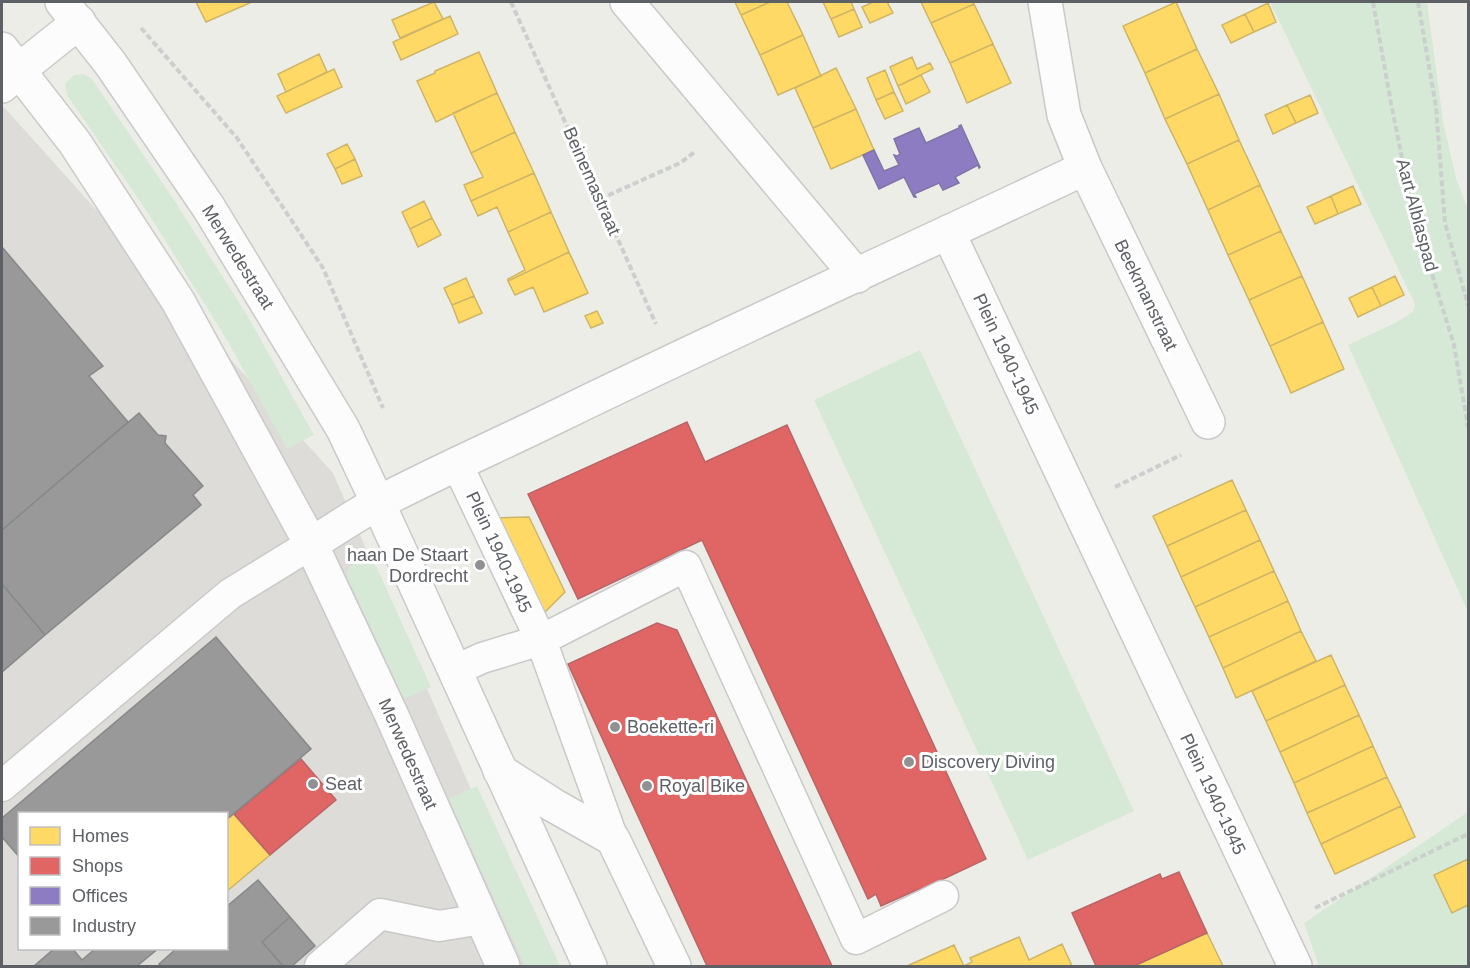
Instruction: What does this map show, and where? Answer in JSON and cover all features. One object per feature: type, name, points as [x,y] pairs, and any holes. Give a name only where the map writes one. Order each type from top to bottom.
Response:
[{"type":"street","points":[[627,2],[857,276]]},
{"type":"street","name":"Beekmanstraat","points":[[1045,2],[1064,116],[1085,168],[1208,422]]},
{"type":"street","name":"Merwedestraat","points":[[504,966],[392,716],[311,544],[178,301],[75,143],[7,68],[71,12],[164,140],[209,208],[343,429],[590,966]]},
{"type":"street","points":[[311,544],[378,502],[672,360],[857,276],[1085,168]]},
{"type":"street","name":"Plein 1940-1945","points":[[948,232],[1295,966]]},
{"type":"street","points":[[500,771],[612,839],[674,966]]},
{"type":"lane","name":"Plein 1940-1945","points":[[457,464],[542,640]]},
{"type":"lane","points":[[2,786],[230,594],[311,544]]},
{"type":"lane","points":[[454,672],[482,658],[542,640],[686,566],[856,939],[943,896]]},
{"type":"lane","points":[[542,640],[612,839]]},
{"type":"lane","points":[[320,966],[380,914],[439,926],[482,919]]},
{"type":"path","name":"Beinemastraat","points":[[511,2],[672,360]]},
{"type":"path","name":"Aart Alblaspad","points":[[1373,2],[1390,104],[1413,213],[1454,345],[1468,427]]},
{"type":"path","points":[[1418,2],[1436,107],[1445,223],[1468,305]]},
{"type":"path","points":[[600,200],[681,163],[730,124]]},
{"type":"path","points":[[1076,505],[1203,444],[1208,422]]},
{"type":"path","points":[[1276,926],[1468,834]]},
{"type":"shaded area","points":[[2,105],[333,473],[548,966],[2,966]]},
{"type":"green space","points":[[1270,2],[1427,2],[1443,121],[1456,178],[1468,210],[1468,612],[1348,345],[1413,312],[1415,304]]},
{"type":"green space","points":[[84,74],[92,79],[176,203],[247,315],[314,435],[287,449],[227,340],[148,213],[67,95],[65,84],[74,75]]},
{"type":"green space","points":[[920,350],[1134,811],[1028,860],[814,400]]},
{"type":"green space","points":[[361,559],[370,561],[376,566],[431,687],[404,699],[347,576],[349,567]]},
{"type":"green space","points":[[477,786],[560,966],[525,966],[449,799]]},
{"type":"green space","points":[[1468,812],[1468,966],[1319,966],[1304,923]]},
{"type":"building: Homes","points":[[196,2],[252,2],[206,22]]},
{"type":"building: Homes","points":[[434,2],[443,19],[400,38],[392,20]]},
{"type":"building: Homes","points":[[735,2],[770,2],[741,15]]},
{"type":"building: Homes","points":[[770,2],[787,2],[803,35],[760,55],[741,15]]},
{"type":"building: Homes","points":[[823,2],[851,2],[854,9],[831,19]]},
{"type":"building: Homes","points":[[873,2],[887,2],[893,13],[870,23],[862,7]]},
{"type":"building: Homes","points":[[921,2],[973,2],[974,4],[931,23]]},
{"type":"building: Homes","points":[[1176,2],[1197,49],[1145,73],[1123,26]]},
{"type":"building: Homes","points":[[1268,3],[1276,22],[1254,32],[1245,14]]},
{"type":"building: Homes","points":[[974,4],[993,44],[950,63],[931,23]]},
{"type":"building: Homes","points":[[854,9],[862,27],[839,37],[831,19]]},
{"type":"building: Homes","points":[[1245,14],[1254,32],[1231,43],[1222,25]]},
{"type":"building: Homes","points":[[450,16],[458,34],[401,60],[393,42]]},
{"type":"building: Homes","points":[[803,35],[821,76],[778,95],[760,55]]},
{"type":"building: Homes","points":[[993,44],[1011,83],[967,103],[950,63]]},
{"type":"building: Homes","points":[[1197,49],[1219,94],[1165,119],[1145,73]]},
{"type":"building: Homes","points":[[479,52],[497,93],[436,122],[417,81]]},
{"type":"building: Homes","points":[[319,54],[327,72],[286,92],[278,74]]},
{"type":"building: Homes","points":[[912,57],[917,69],[930,63],[933,69],[898,86],[890,67]]},
{"type":"building: Homes","points":[[836,68],[856,109],[813,128],[795,88]]},
{"type":"building: Homes","points":[[334,69],[342,87],[286,113],[277,96]]},
{"type":"building: Homes","points":[[885,70],[894,92],[876,100],[867,78]]},
{"type":"building: Homes","points":[[921,75],[930,92],[906,104],[898,86]]},
{"type":"building: Homes","points":[[894,92],[903,111],[885,119],[876,100]]},
{"type":"building: Homes","points":[[497,93],[515,132],[471,153],[453,113]]},
{"type":"building: Homes","points":[[1219,94],[1239,140],[1187,164],[1165,119]]},
{"type":"building: Homes","points":[[1310,95],[1318,113],[1296,123],[1287,105]]},
{"type":"building: Homes","points":[[1287,105],[1296,123],[1273,134],[1265,115]]},
{"type":"building: Homes","points":[[856,109],[874,150],[831,169],[813,128]]},
{"type":"building: Homes","points":[[515,132],[534,173],[471,201],[464,185],[483,177],[471,153]]},
{"type":"building: Homes","points":[[1239,140],[1260,185],[1208,210],[1187,164]]},
{"type":"building: Homes","points":[[347,144],[355,159],[335,169],[327,154]]},
{"type":"building: Homes","points":[[355,159],[362,176],[342,184],[335,169]]},
{"type":"building: Homes","points":[[534,173],[551,212],[508,232],[497,207],[478,216],[471,201]]},
{"type":"building: Homes","points":[[1260,185],[1281,231],[1228,255],[1208,210]]},
{"type":"building: Homes","points":[[1353,186],[1361,204],[1338,214],[1331,196]]},
{"type":"building: Homes","points":[[1331,196],[1338,214],[1315,224],[1307,207]]},
{"type":"building: Homes","points":[[424,201],[432,218],[410,229],[402,212]]},
{"type":"building: Homes","points":[[551,212],[569,252],[508,281],[525,270],[508,232]]},
{"type":"building: Homes","points":[[432,218],[441,235],[418,247],[410,229]]},
{"type":"building: Homes","points":[[1281,231],[1302,276],[1249,300],[1228,255]]},
{"type":"building: Homes","points":[[569,252],[588,293],[544,312],[533,287],[515,295],[508,281]]},
{"type":"building: Homes","points":[[1302,276],[1323,322],[1270,346],[1249,300]]},
{"type":"building: Homes","points":[[1395,276],[1404,295],[1381,306],[1372,287]]},
{"type":"building: Homes","points":[[466,278],[474,296],[452,305],[444,288]]},
{"type":"building: Homes","points":[[1372,287],[1381,306],[1358,317],[1349,298]]},
{"type":"building: Homes","points":[[474,296],[482,313],[459,323],[452,305]]},
{"type":"building: Homes","points":[[597,311],[603,323],[591,328],[585,316]]},
{"type":"building: Homes","points":[[1323,322],[1344,369],[1291,393],[1270,346]]},
{"type":"building: Homes","points":[[1232,480],[1246,510],[1167,546],[1153,516]]},
{"type":"building: Homes","points":[[1246,510],[1260,540],[1181,577],[1167,546]]},
{"type":"building: Homes","points":[[529,517],[565,592],[542,615],[512,616],[478,540],[495,518]]},
{"type":"building: Homes","points":[[1260,540],[1274,571],[1195,607],[1181,577]]},
{"type":"building: Homes","points":[[1274,571],[1288,601],[1209,637],[1195,607]]},
{"type":"building: Homes","points":[[1288,601],[1301,631],[1223,668],[1209,637]]},
{"type":"building: Homes","points":[[1301,631],[1316,661],[1236,698],[1223,668]]},
{"type":"building: Homes","points":[[1331,655],[1345,685],[1266,721],[1252,691]]},
{"type":"building: Homes","points":[[1345,685],[1359,715],[1280,752],[1266,721]]},
{"type":"building: Homes","points":[[1359,715],[1373,746],[1294,783],[1280,752]]},
{"type":"building: Homes","points":[[1373,746],[1387,777],[1307,813],[1294,783]]},
{"type":"building: Homes","points":[[1387,777],[1401,806],[1321,844],[1307,813]]},
{"type":"building: Homes","points":[[1401,806],[1415,837],[1335,874],[1321,844]]},
{"type":"building: Homes","points":[[234,814],[270,855],[228,890],[228,818]]},
{"type":"building: Homes","points":[[1468,859],[1468,905],[1452,913],[1434,875]]},
{"type":"building: Homes","points":[[1207,933],[1223,966],[1134,966]]},
{"type":"building: Homes","points":[[1019,937],[1029,960],[1062,944],[1072,966],[964,966],[972,962],[970,958]]},
{"type":"building: Homes","points":[[954,945],[964,966],[907,966]]},
{"type":"building: Shops","points":[[687,422],[705,462],[787,425],[986,859],[881,906],[876,894],[868,899],[702,540],[578,599],[528,494]]},
{"type":"building: Shops","points":[[657,623],[677,630],[832,966],[707,966],[568,664]]},
{"type":"building: Shops","points":[[301,759],[336,800],[270,855],[234,814]]},
{"type":"building: Shops","points":[[1179,872],[1207,933],[1134,966],[1096,966],[1072,913],[1160,874],[1162,879]]},
{"type":"building: Offices","points":[[961,125],[980,167],[979,168],[978,165],[955,177],[959,183],[943,190],[939,183],[914,194],[916,197],[914,197],[904,177],[879,189],[863,155],[874,150],[884,171],[899,165],[894,155],[900,154],[894,139],[919,128],[926,143]]},
{"type":"building: Industry","points":[[2,247],[103,366],[89,376],[128,422],[2,530]]},
{"type":"building: Industry","points":[[139,413],[158,435],[166,436],[165,443],[203,486],[193,495],[201,505],[45,635],[2,584],[2,530]]},
{"type":"building: Industry","points":[[2,584],[45,635],[2,672]]},
{"type":"building: Industry","points":[[216,637],[311,749],[228,818],[228,812],[18,812],[18,856],[2,837],[2,818]]},
{"type":"building: Industry","points":[[258,880],[290,917],[262,942],[283,966],[161,966],[159,964],[175,950],[228,950],[228,905]]},
{"type":"building: Industry","points":[[290,917],[315,946],[292,966],[283,966],[262,942]]},
{"type":"building: Industry","points":[[53,950],[74,950],[82,960],[94,950],[157,950],[137,966],[34,966]]},
{"type":"place","name":"haan De Staart Dordrecht","points":[[480,565]]},
{"type":"place","name":"Boekette-ri","points":[[615,727]]},
{"type":"place","name":"Discovery Diving","points":[[909,762]]},
{"type":"place","name":"Seat","points":[[313,784]]},
{"type":"place","name":"Royal Bike","points":[[647,786]]}]
